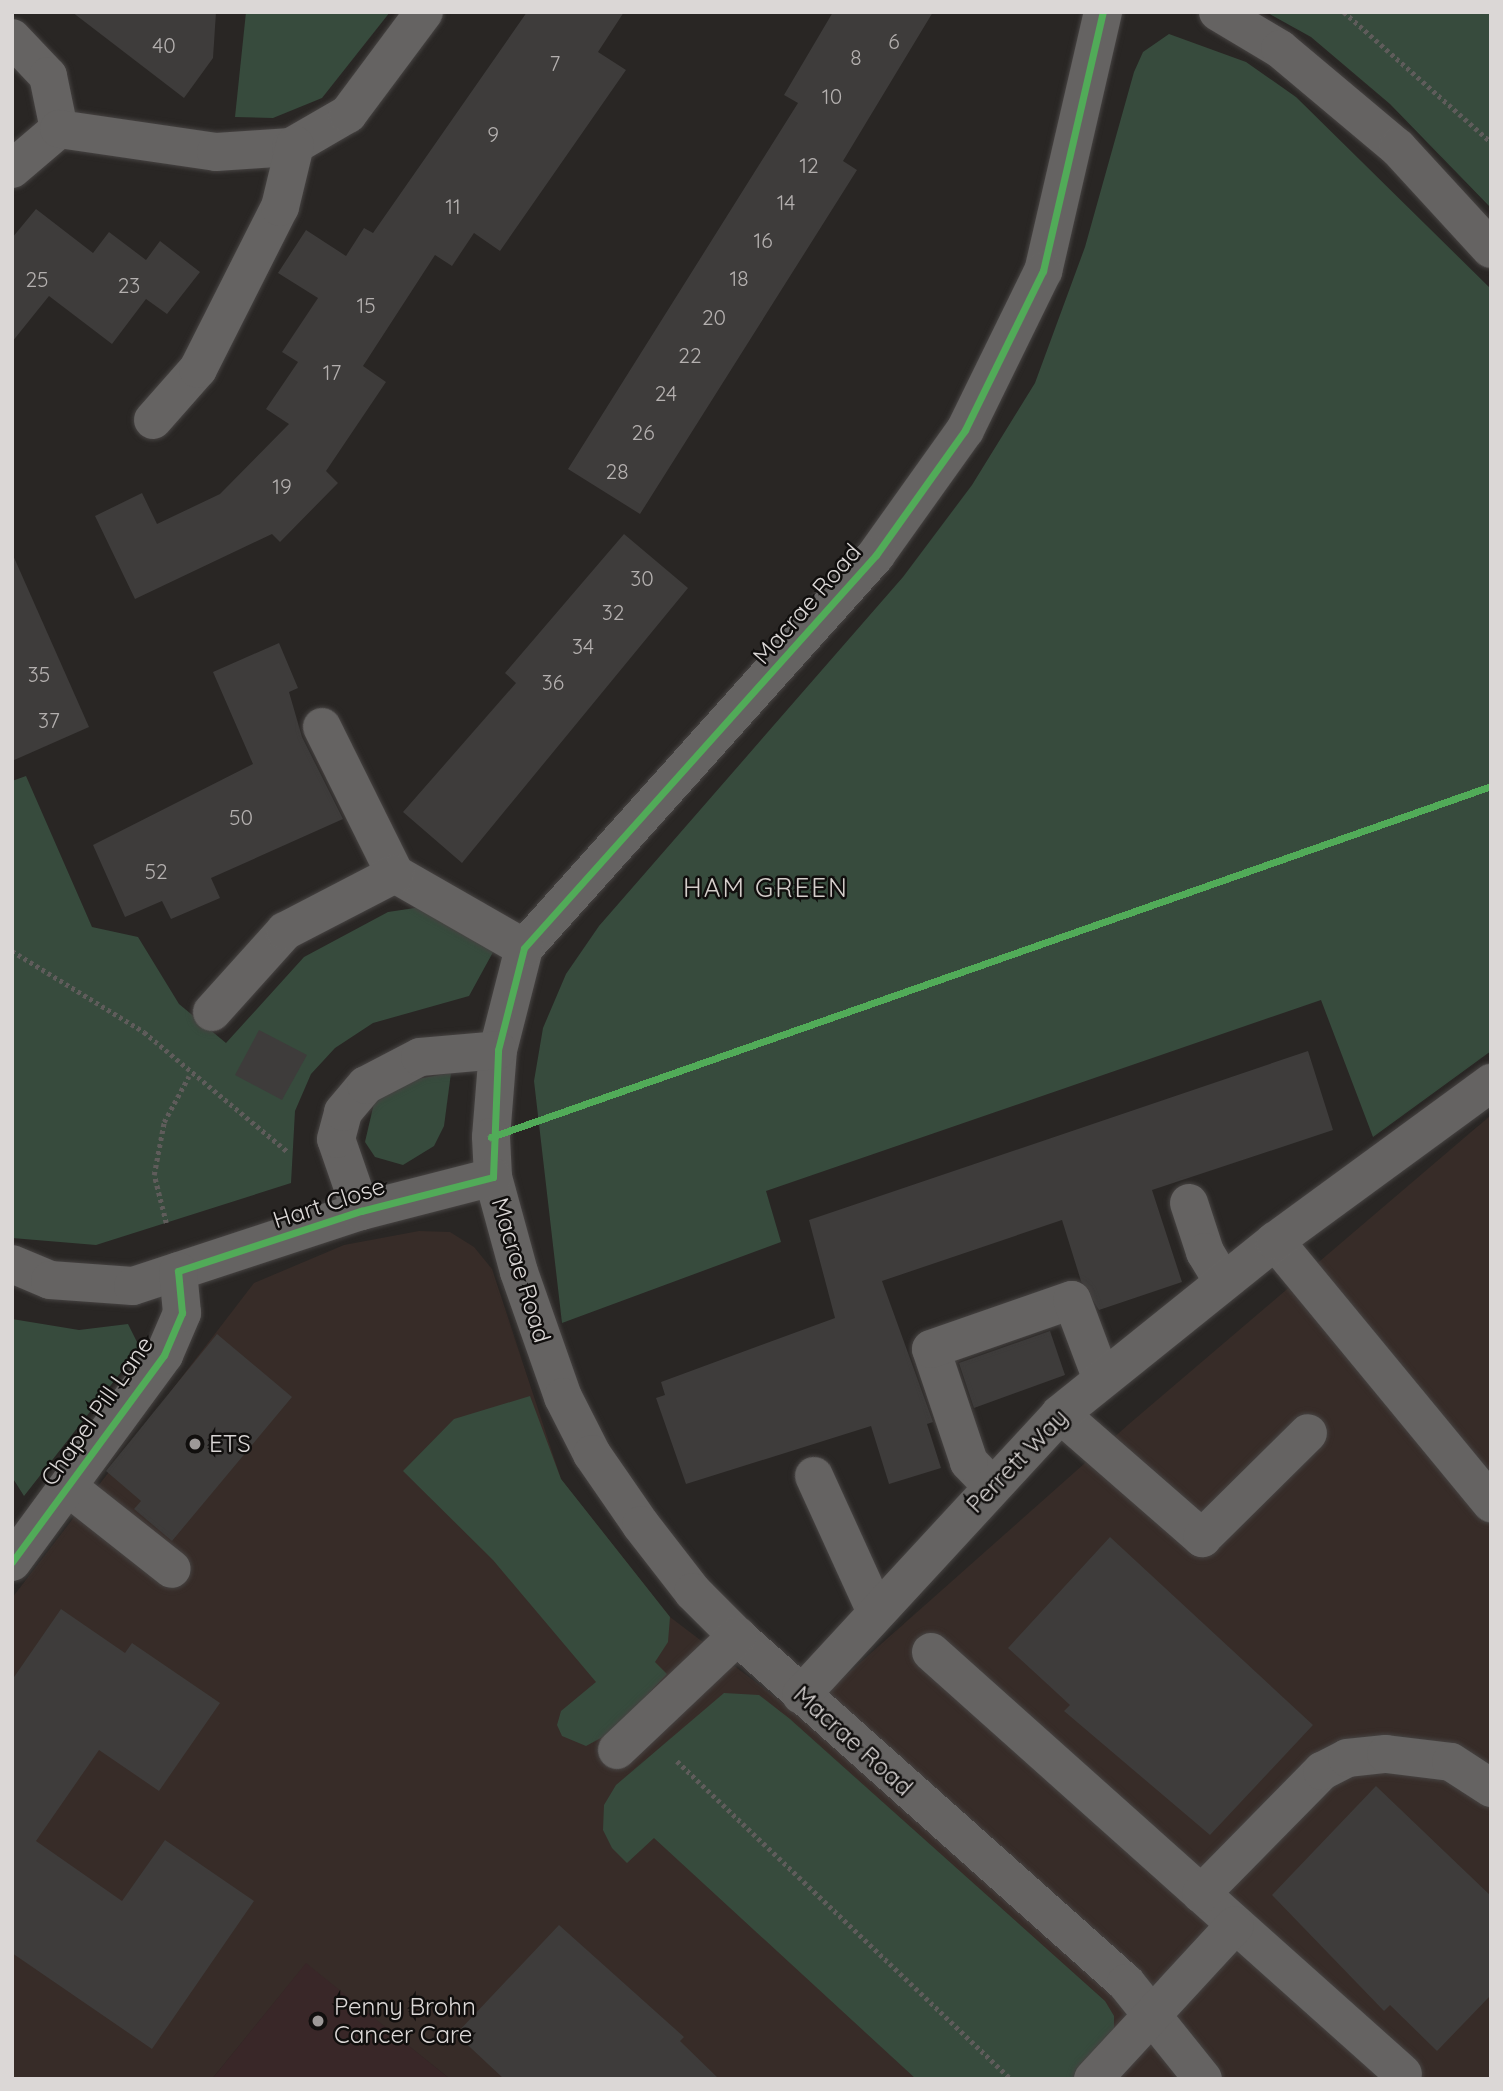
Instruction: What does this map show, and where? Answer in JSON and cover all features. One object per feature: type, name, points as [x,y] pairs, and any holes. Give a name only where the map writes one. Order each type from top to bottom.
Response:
[{"type":"street","points":[[12,169],[59,129],[248,154],[295,145],[348,114],[424,12]]},
{"type":"street","name":"Macrae Road","points":[[1103,12],[1043,271],[965,430],[876,555],[524,948],[498,1050],[493,1177],[563,1397],[592,1454],[693,1592],[801,1695],[1154,2014],[1203,2079]]},
{"type":"street","points":[[1218,12],[1280,49],[1398,148],[1491,249]]},
{"type":"street","points":[[12,38],[48,76],[59,129]]},
{"type":"street","points":[[153,420],[198,369],[280,207],[295,145]]},
{"type":"street","points":[[323,727],[395,874],[524,948]]},
{"type":"street","points":[[212,1012],[285,931],[395,874]]},
{"type":"street","name":"Hart Close","points":[[361,1211],[344,1170],[336,1139],[343,1112],[366,1085],[420,1057],[498,1050]]},
{"type":"street","name":"Perrett Way","points":[[801,1695],[875,1610],[1060,1414],[1267,1247],[1432,1132],[1491,1083]]},
{"type":"street","name":"Hart Close","points":[[12,1264],[50,1280],[97,1288],[133,1286],[361,1211],[493,1177]]},
{"type":"street","points":[[1189,1203],[1205,1252],[1223,1282]]},
{"type":"street","points":[[1267,1247],[1491,1503]]},
{"type":"street","name":"Chapel Pill Lane","points":[[12,1562],[164,1355],[182,1313],[178,1271]]},
{"type":"street","points":[[991,1485],[969,1462],[931,1349],[1072,1300],[1102,1380]]},
{"type":"street","points":[[1060,1414],[1202,1538],[1308,1433]]},
{"type":"street","points":[[814,1476],[875,1610]]},
{"type":"street","points":[[68,1487],[172,1569]]},
{"type":"street","points":[[629,1739],[737,1636]]},
{"type":"street","points":[[930,1652],[1403,2074]]},
{"type":"street","points":[[1201,1894],[1322,1771],[1347,1758],[1386,1754],[1451,1762],[1491,1788]]},
{"type":"street","points":[[1093,2079],[1235,1925]]},
{"type":"path","points":[[1344,12],[1491,142]]},
{"type":"path","points":[[12,951],[144,1032],[189,1076],[293,1155],[344,1170]]},
{"type":"path","points":[[178,1271],[154,1175],[164,1122],[189,1076]]},
{"type":"path","points":[[629,1739],[1011,2079]]},
{"type":"shaded area","points":[[1491,1115],[1491,2079],[450,2079],[306,1964],[212,2079],[12,2079],[12,1598],[254,1283],[344,1245],[419,1231],[450,1232],[474,1247],[492,1269],[561,1479],[670,1617],[800,1716],[1129,1424]]},
{"type":"shaded area","name":"Penny Brohn Cancer Care","points":[[306,1963],[450,2079],[212,2079]]},
{"type":"green space","points":[[246,12],[390,12],[322,98],[273,118],[235,117]]},
{"type":"green space","points":[[1266,12],[1491,12],[1491,208],[1390,104],[1311,37]]},
{"type":"green space","points":[[1169,34],[1246,62],[1296,97],[1491,289],[1491,1051],[1373,1137],[1321,1000],[766,1191],[781,1242],[562,1323],[534,1081],[543,1028],[566,974],[599,926],[903,577],[972,485],[1035,383],[1085,247],[1134,72],[1143,52]]},
{"type":"green space","points":[[26,776],[92,927],[138,937],[179,1004],[226,1043],[304,957],[388,912],[428,906],[498,943],[469,996],[373,1023],[335,1048],[311,1074],[295,1111],[291,1183],[96,1245],[12,1238],[12,781]]},
{"type":"green space","points":[[451,1073],[444,1126],[434,1146],[403,1165],[375,1157],[365,1142],[374,1103],[405,1081]]},
{"type":"green space","points":[[12,1319],[79,1330],[128,1324],[140,1348],[24,1496],[12,1477]]},
{"type":"green space","points":[[530,1396],[561,1479],[670,1617],[668,1642],[655,1662],[667,1674],[612,1732],[586,1746],[562,1736],[557,1725],[561,1711],[596,1682],[493,1560],[403,1471],[454,1419]]},
{"type":"green space","points":[[724,1693],[759,1695],[790,1719],[1105,2001],[1114,2016],[1114,2036],[1078,2079],[916,2079],[654,1838],[627,1863],[612,1848],[603,1830],[604,1805],[616,1785]]},
{"type":"building","points":[[72,12],[216,12],[213,58],[184,98]]},
{"type":"building","points":[[527,12],[624,12],[598,52],[626,70],[500,251],[474,233],[452,266],[435,255],[363,366],[386,382],[326,471],[338,483],[280,542],[272,534],[135,599],[95,516],[142,493],[157,524],[220,494],[289,424],[266,409],[298,362],[282,352],[318,298],[278,273],[306,230],[346,256],[364,228],[373,233]]},
{"type":"building","points":[[833,12],[933,12],[843,161],[857,170],[640,514],[568,469],[798,103],[784,95]]},
{"type":"building","points":[[36,209],[93,253],[109,232],[146,260],[160,241],[200,272],[167,314],[146,299],[112,344],[49,296],[12,342],[12,238]]},
{"type":"building","points":[[624,534],[688,588],[462,863],[403,812],[516,683],[505,673]]},
{"type":"building","points":[[12,553],[89,727],[12,761]]},
{"type":"building","points":[[279,643],[298,688],[289,692],[302,737],[343,819],[211,878],[220,898],[171,919],[162,901],[125,917],[93,845],[253,764],[213,672]]},
{"type":"building","points":[[259,1030],[307,1055],[282,1100],[235,1075]]},
{"type":"building","points":[[1308,1051],[1333,1130],[1152,1190],[1182,1282],[1099,1310],[1081,1281],[1062,1220],[882,1281],[933,1422],[927,1424],[941,1468],[889,1484],[871,1426],[686,1484],[656,1398],[665,1395],[661,1382],[835,1318],[809,1220]]},
{"type":"building","points":[[1050,1331],[1065,1375],[974,1408],[959,1363]]},
{"type":"building","name":"ETS","points":[[217,1334],[292,1397],[172,1541],[134,1509],[141,1501],[106,1471]]},
{"type":"building","points":[[1110,1537],[1313,1725],[1210,1835],[1064,1711],[1070,1705],[1008,1648]]},
{"type":"building","points":[[61,1609],[125,1653],[132,1643],[220,1703],[159,1791],[99,1750],[36,1841],[122,1901],[165,1840],[254,1901],[152,2049],[12,1953],[12,1680]]},
{"type":"building","points":[[1376,1786],[1491,1896],[1491,1995],[1437,2051],[1390,2005],[1384,2011],[1272,1895]]},
{"type":"building","points":[[559,1925],[684,2037],[680,2041],[719,2079],[504,2079],[456,2034]]},
{"type":"cycle path","points":[[12,1562],[164,1355],[182,1313],[178,1271],[361,1211],[493,1177],[498,1050],[524,948],[876,555],[965,430],[1043,271],[1103,12]]},
{"type":"cycle path","points":[[491,1137],[1491,786]]},
{"type":"place","name":"ETS","points":[[195,1444]]},
{"type":"place","name":"Penny Brohn Cancer Care","points":[[318,2021]]},
{"type":"district","name":"HAM GREEN","points":[[766,888]]}]
